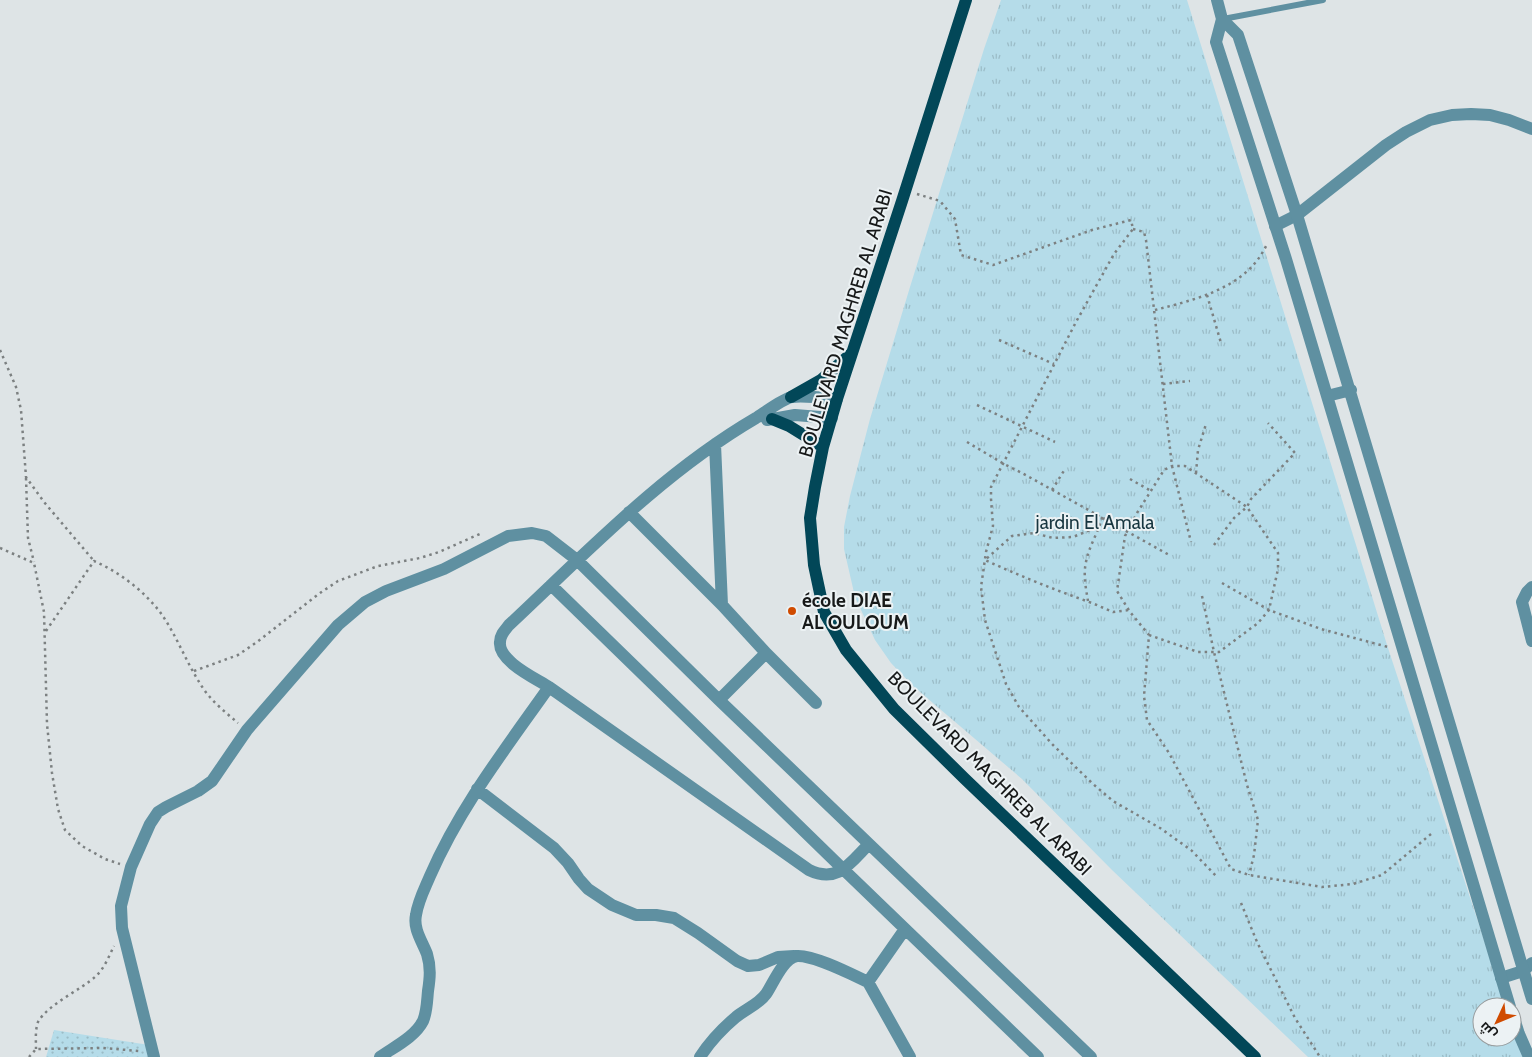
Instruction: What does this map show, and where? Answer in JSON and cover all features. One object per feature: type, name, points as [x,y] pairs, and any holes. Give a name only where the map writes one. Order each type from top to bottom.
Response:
[{"type":"main road","name":"BOULEVARD MAGHREB AL ARABI","points":[[966,0],[823,447],[810,518],[814,565],[824,612],[846,650],[894,709],[1255,1057]]},
{"type":"main road","points":[[791,397],[821,380],[852,353]]},
{"type":"main road","points":[[772,419],[789,426],[823,447]]},
{"type":"street","points":[[1217,0],[1222,19],[1216,42],[1286,260],[1507,997]]},
{"type":"street","points":[[1222,19],[1238,35],[1298,215],[1527,967],[1532,999]]},
{"type":"street","points":[[1275,226],[1298,215],[1386,145],[1430,120],[1452,115],[1490,115],[1532,129]]},
{"type":"street","points":[[1327,396],[1350,390]]},
{"type":"street","points":[[837,399],[791,397],[715,444],[667,479],[577,560],[509,624],[502,634],[499,644],[504,656],[511,663],[549,687],[809,870],[819,875],[829,875],[844,870],[869,844]]},
{"type":"street","points":[[743,425],[795,415],[832,418]]},
{"type":"street","points":[[715,444],[722,605]]},
{"type":"street","points":[[629,512],[816,703]]},
{"type":"street","points":[[154,1055],[122,928],[121,906],[131,867],[143,837],[158,812],[198,791],[212,781],[247,730],[338,625],[365,602],[444,569],[508,536],[532,533],[546,536],[577,560],[719,700],[1091,1057]]},
{"type":"street","points":[[552,585],[1038,1057]]},
{"type":"street","points":[[1532,587],[1522,602],[1532,641]]},
{"type":"street","points":[[719,700],[766,653]]},
{"type":"street","points":[[380,1057],[407,1038],[423,1022],[426,1012],[430,964],[416,927],[416,915],[420,900],[438,859],[477,789],[549,687]]},
{"type":"street","points":[[477,789],[554,848],[588,889],[612,905],[636,915],[656,915],[674,918],[737,961],[748,966],[759,965],[778,956],[806,956],[868,982],[910,1057]]},
{"type":"street","points":[[868,982],[905,929]]},
{"type":"street","points":[[700,1057],[735,1018],[766,994],[780,971],[794,956]]},
{"type":"street","points":[[1501,978],[1527,967]]},
{"type":"street","points":[[1522,1041],[1529,1057]]},
{"type":"lane","points":[[1222,19],[1323,0]]},
{"type":"path","points":[[906,190],[940,202],[955,219],[961,255],[993,264],[1131,220],[1133,228]]},
{"type":"path","points":[[1155,310],[1207,295],[1232,283],[1252,266],[1263,253],[1275,226]]},
{"type":"path","points":[[1133,228],[1144,232],[1147,248],[1172,466],[1191,542]]},
{"type":"path","points":[[1133,228],[1114,254],[1054,364],[991,487],[990,499],[993,526],[981,588],[985,620],[1006,684],[1019,707],[1053,745],[1113,801],[1160,828],[1191,850],[1218,878]]},
{"type":"path","points":[[1207,295],[1220,344]]},
{"type":"path","points":[[999,340],[1054,364]]},
{"type":"path","points":[[0,350],[16,387],[22,410],[28,538],[44,612],[47,724],[58,809],[65,830],[82,846],[105,859],[131,867]]},
{"type":"path","points":[[1163,384],[1190,381]]},
{"type":"path","points":[[977,405],[1055,442]]},
{"type":"path","points":[[1214,546],[1234,518],[1247,507],[1250,499],[1295,453],[1268,423]]},
{"type":"path","points":[[1196,473],[1198,450],[1206,424]]},
{"type":"path","points":[[967,442],[1170,556]]},
{"type":"path","points":[[1172,466],[1185,466],[1247,507],[1278,553],[1278,569],[1269,610],[1258,623],[1219,652],[1198,652],[1149,635],[1117,591],[1122,551],[1127,532],[1164,470],[1172,466]]},
{"type":"path","points":[[1052,490],[1065,469]]},
{"type":"path","points":[[26,477],[44,502],[94,561],[110,568],[144,594],[160,612],[201,686],[217,704],[247,730]]},
{"type":"path","points":[[1130,479],[1150,491]]},
{"type":"path","points":[[985,560],[1012,536],[1034,533],[1053,538],[1073,537],[1090,530],[1102,518]]},
{"type":"path","points":[[1088,601],[1085,580],[1086,562],[1100,528],[1102,518]]},
{"type":"path","points":[[194,671],[219,662],[257,642],[338,581],[378,566],[420,558],[439,552],[485,532]]},
{"type":"path","points":[[0,548],[34,563]]},
{"type":"path","points":[[985,560],[1034,582],[1113,612],[1129,610]]},
{"type":"path","points":[[46,631],[94,561]]},
{"type":"path","points":[[1222,583],[1269,610],[1321,629],[1404,652]]},
{"type":"path","points":[[1202,596],[1247,785],[1258,820],[1254,855],[1249,875]]},
{"type":"path","points":[[1149,635],[1144,696],[1147,720],[1169,753],[1231,869],[1249,875],[1322,887],[1353,884],[1382,875],[1431,834]]},
{"type":"path","points":[[1241,903],[1257,942],[1295,1018],[1320,1057]]},
{"type":"path","points":[[29,1057],[36,1049],[38,1022],[49,1010],[97,976],[106,962],[122,928]]},
{"type":"path","points":[[36,1049],[103,1048],[154,1055]]},
{"type":"green space","name":"jardin El Amala","points":[[1001,0],[1187,0],[1388,648],[1503,997],[1472,997],[1472,1047],[1520,1047],[1523,1057],[1308,1057],[1112,870],[1022,779],[913,686],[891,663],[875,640],[855,597],[844,549],[844,527],[870,419],[984,49]]},
{"type":"green space","points":[[54,1030],[149,1045],[153,1057],[46,1057]]},
{"type":"place","name":"école DIAE AL OULOUM","points":[[792,611]]}]
